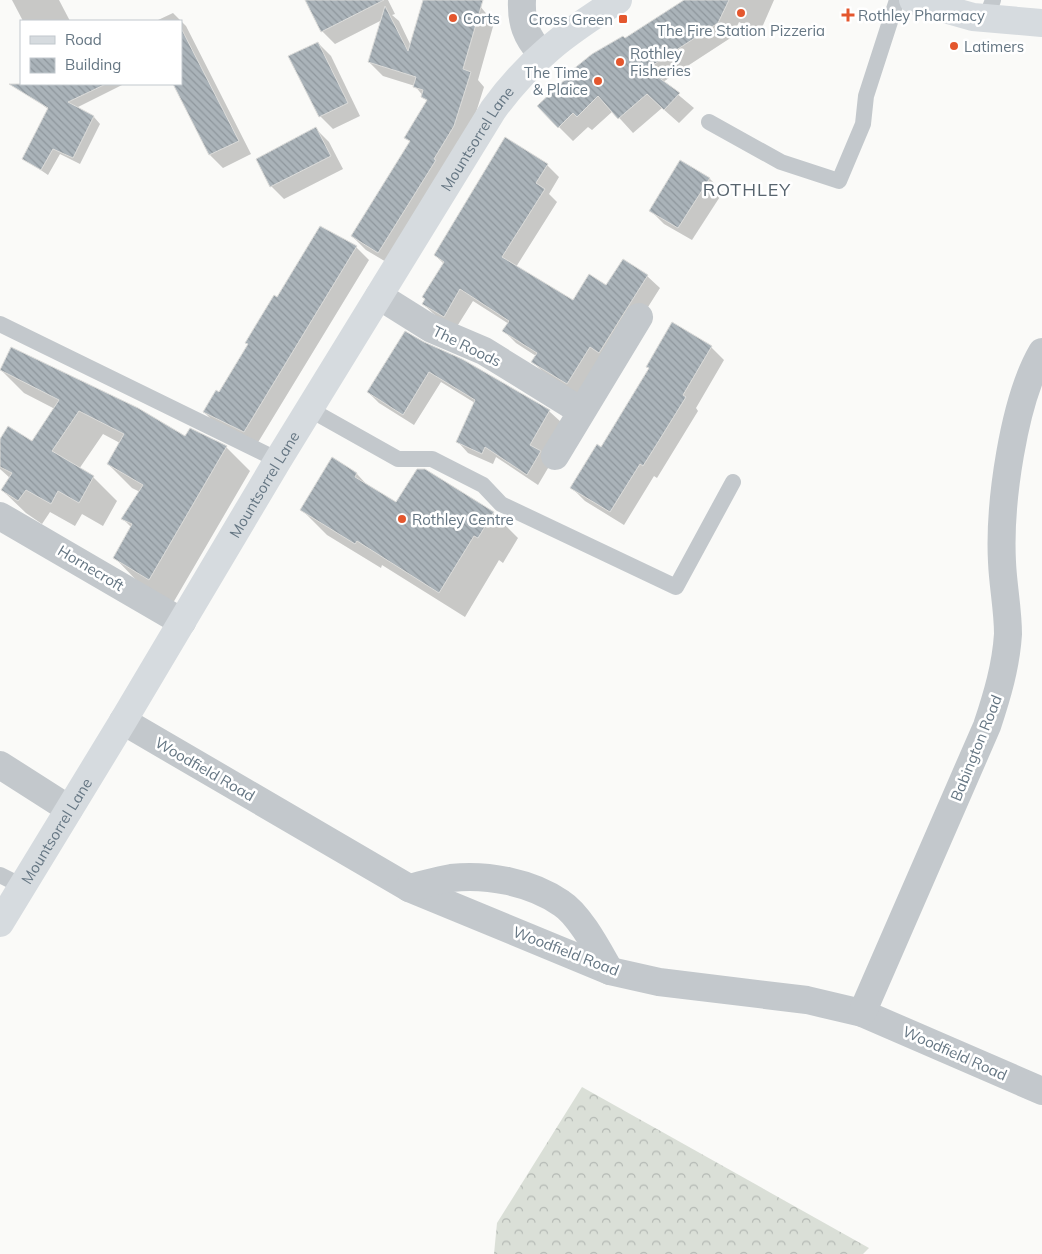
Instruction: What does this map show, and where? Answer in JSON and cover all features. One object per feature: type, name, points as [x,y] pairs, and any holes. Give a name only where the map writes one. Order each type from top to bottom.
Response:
[{"type":"street","points":[[522,0],[526,32],[541,53],[618,0]]},
{"type":"street","points":[[913,0],[959,14],[990,9],[1042,23]]},
{"type":"street","name":"Mountsorrel Lane","points":[[0,923],[11,881],[69,809],[278,460],[493,110],[508,88],[541,53]]},
{"type":"street","name":"The Roods","points":[[379,296],[430,328],[484,351],[581,411]]},
{"type":"street","points":[[555,456],[639,316]]},
{"type":"street","name":"Babington Road","points":[[862,1013],[987,726],[1002,682],[1008,634],[1002,560],[1004,498],[1023,400],[1042,352]]},
{"type":"street","name":"Hornecroft","points":[[0,516],[182,622]]},
{"type":"street","name":"Woodfield Road","points":[[123,721],[409,888],[610,971],[659,982],[808,1000],[862,1013],[1042,1092]]},
{"type":"street","points":[[0,765],[69,809]]},
{"type":"street","points":[[409,888],[451,878],[486,879],[522,884],[562,903],[589,935],[610,971]]},
{"type":"lane","points":[[709,122],[775,159],[808,172],[840,181],[863,124],[866,96],[897,0]]},
{"type":"lane","points":[[0,324],[278,460]]},
{"type":"lane","points":[[310,408],[398,459],[432,459],[483,485],[501,504],[676,587],[733,482]]},
{"type":"green space","points":[[582,1087],[869,1248],[863,1254],[494,1254],[497,1223]]},
{"type":"building","points":[[305,0],[384,0],[321,32]]},
{"type":"building","points":[[423,0],[483,0],[463,69],[471,72],[454,126],[434,159],[436,160],[378,253],[351,236],[410,141],[404,138],[427,100],[421,97],[423,90],[413,87],[416,77],[368,62],[385,6],[408,51]]},
{"type":"building","points":[[684,0],[729,0],[718,23],[647,69],[680,93],[664,110],[647,94],[618,119],[598,96],[577,117],[573,113],[558,128],[537,106],[572,73],[571,71],[592,54],[623,36],[625,38]]},
{"type":"building","points":[[182,30],[239,141],[209,155],[174,85],[182,85]]},
{"type":"building","points":[[318,42],[348,103],[319,117],[288,56]]},
{"type":"building","points":[[9,84],[104,85],[68,102],[94,116],[73,158],[53,149],[41,170],[22,159],[48,108]]},
{"type":"building","points":[[316,127],[331,156],[270,187],[256,159]]},
{"type":"building","points":[[505,137],[548,164],[536,183],[545,189],[502,257],[573,300],[589,274],[606,285],[623,259],[648,275],[599,353],[590,347],[567,384],[531,362],[537,353],[502,331],[509,321],[460,289],[444,317],[422,304],[425,299],[422,297],[444,262],[434,255]]},
{"type":"building","points":[[680,160],[710,178],[678,228],[649,211]]},
{"type":"building","points":[[320,226],[357,246],[244,432],[203,412],[216,390],[219,392],[248,344],[245,343],[274,295],[277,297]]},
{"type":"building","points":[[672,322],[712,346],[683,395],[686,397],[643,466],[640,464],[610,512],[570,488],[597,444],[601,447],[649,368],[646,367]]},
{"type":"building","points":[[405,331],[462,359],[550,410],[530,445],[541,451],[527,475],[485,447],[482,454],[456,442],[475,400],[429,372],[403,415],[367,392]]},
{"type":"building","points":[[11,347],[138,408],[185,436],[190,428],[227,446],[149,580],[113,558],[132,524],[121,519],[143,485],[107,464],[124,434],[79,411],[52,451],[94,476],[79,503],[58,491],[51,504],[26,490],[18,501],[1,490],[12,473],[0,467],[0,439],[8,426],[32,441],[59,400],[0,370]]},
{"type":"building","name":"Rothley Centre","points":[[332,457],[357,473],[355,477],[396,502],[417,469],[425,469],[494,512],[478,538],[474,536],[439,593],[357,541],[355,544],[300,510]]},
{"type":"place","name":"The Fire Station Pizzeria","points":[[741,13]]},
{"type":"place","name":"Rothley Pharmacy","points":[[848,15]]},
{"type":"place","name":"Corts","points":[[453,18]]},
{"type":"place","name":"Cross Green","points":[[623,19]]},
{"type":"place","name":"Latimers","points":[[954,46]]},
{"type":"place","name":"Rothley Fisheries","points":[[620,62]]},
{"type":"place","name":"The Time & Plaice","points":[[598,81]]},
{"type":"place","name":"Rothley Centre","points":[[402,519]]},
{"type":"district","name":"ROTHLEY","points":[[747,189]]}]
